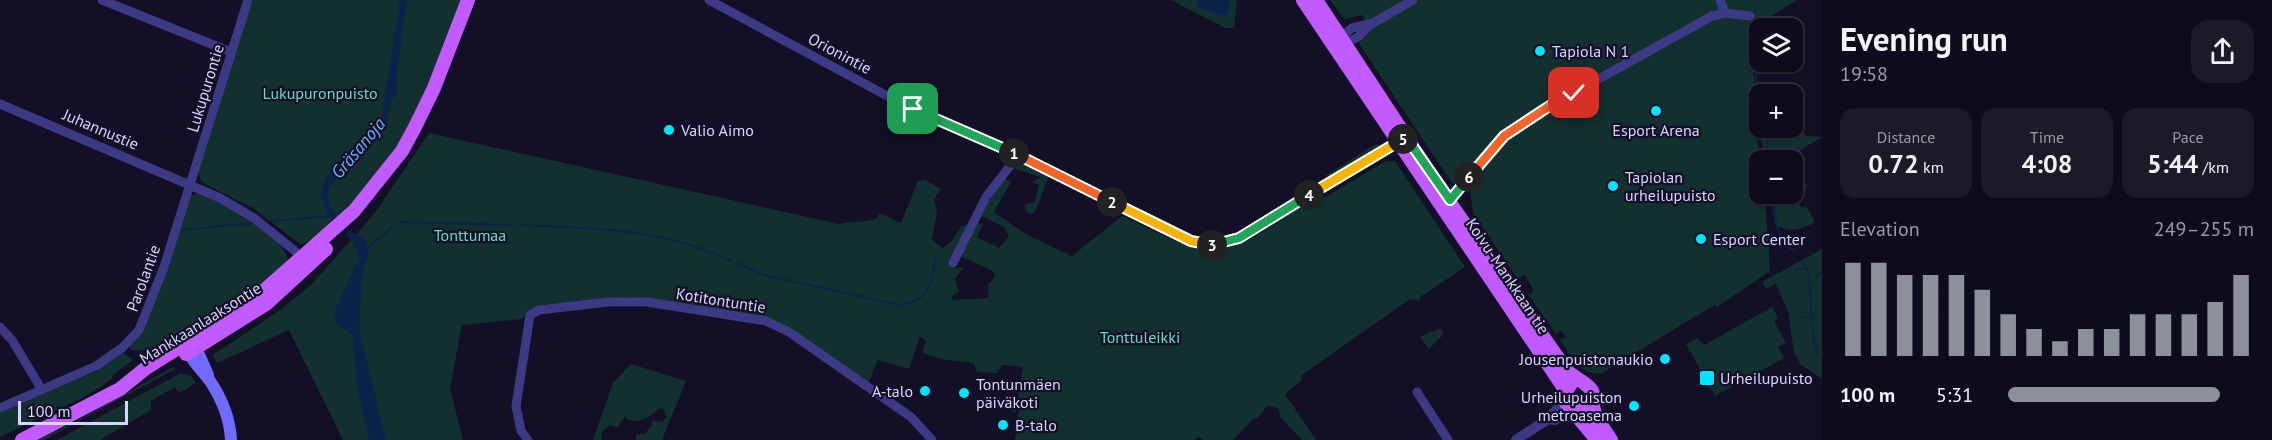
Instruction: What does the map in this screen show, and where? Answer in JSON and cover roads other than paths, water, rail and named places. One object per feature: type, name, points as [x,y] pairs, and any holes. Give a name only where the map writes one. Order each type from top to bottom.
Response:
[{"type":"main road","name":"Mankkaanlaaksontie","points":[[22,440],[134,380],[138,374],[191,348],[266,304],[301,264],[346,228],[354,212],[402,151],[415,127],[434,88],[468,0]]},
{"type":"main road","name":"Koivu-Mankkaan tie","points":[[1303,0],[1340,42]]},
{"type":"main road","name":"Koivu-Mankkaan tie","points":[[1316,0],[1340,42],[1570,403],[1598,440]]},
{"type":"main road","name":"Koivu-Mankkaan tie","points":[[1402,140],[1450,200],[1567,371],[1581,382]]},
{"type":"main road","points":[[191,348],[225,410],[231,440]]},
{"type":"main road","points":[[1592,403],[1584,410],[1570,403],[1571,384],[1581,382],[1591,388],[1596,417],[1611,440]]},
{"type":"street","points":[[102,0],[231,52]]},
{"type":"street","name":"Lukupurontie","points":[[190,184],[248,0]]},
{"type":"street","name":"Orionintie","points":[[709,0],[906,106],[1016,154],[1181,236],[1210,245],[1239,238],[1402,140]]},
{"type":"street","points":[[1340,42],[1413,0]]},
{"type":"street","points":[[1720,0],[1725,13]]},
{"type":"street","points":[[1450,200],[1504,136],[1530,117],[1712,16],[1725,13],[1750,16]]},
{"type":"street","name":"Juhannustie","points":[[0,104],[190,184],[254,218],[283,243],[301,264]]},
{"type":"street","points":[[953,263],[986,197],[1006,172],[1016,154]]},
{"type":"street","name":"Parolantie","points":[[0,408],[105,361],[122,348],[139,330],[164,267],[190,184]]},
{"type":"street","name":"Kotitontuntie","points":[[528,440],[521,431],[516,406],[529,318],[539,310],[608,302],[647,302],[766,321],[796,337],[911,417],[932,440]]},
{"type":"street","points":[[0,327],[12,340],[42,390]]},
{"type":"street","points":[[1417,392],[1448,440]]},
{"type":"street","points":[[1515,440],[1570,403]]},
{"type":"water","name":"Gräsanoja","points":[[400,0],[407,0],[397,69],[397,93],[391,101],[386,130],[362,149],[330,189],[329,202],[340,220],[334,223],[324,205],[323,190],[327,176],[373,128],[382,114]]},
{"type":"water","points":[[1197,0],[1230,0],[1228,14],[1217,15],[1198,7]]},
{"type":"water","points":[[348,230],[365,239],[369,256],[363,269],[359,330],[386,440],[369,440],[357,387],[353,336],[334,321],[340,299],[359,257],[353,241],[346,235]]},
{"type":"waterway","points":[[1756,72],[1758,84]]},
{"type":"waterway","points":[[1766,138],[1768,150]]},
{"type":"waterway","points":[[1774,204],[1779,232],[1794,251]]},
{"type":"waterway","points":[[271,221],[331,216]]},
{"type":"waterway","points":[[401,222],[513,225]]},
{"type":"waterway","points":[[182,230],[252,223]]},
{"type":"waterway","points":[[521,225],[602,229],[654,236],[705,250],[731,261]]},
{"type":"waterway","points":[[367,249],[392,227]]},
{"type":"waterway","points":[[905,304],[921,297],[929,287],[936,257]]},
{"type":"waterway","points":[[736,263],[764,275],[900,305]]},
{"type":"waterway","points":[[1804,263],[1809,275],[1814,344],[1818,354]]},
{"type":"waterway","points":[[1796,270],[1806,268]]},
{"type":"waterway","points":[[1816,277],[1822,271]]},
{"type":"waterway","points":[[1804,317],[1812,317]]},
{"type":"place","name":"Tapiola N 1","points":[[1540,51]]},
{"type":"place","name":"Esport Arena","points":[[1656,111]]},
{"type":"place","name":"Valio Aimo","points":[[669,130]]},
{"type":"place","name":"Tapiolan urheilupuisto","points":[[1613,186]]},
{"type":"place","name":"Esport Center","points":[[1701,239]]},
{"type":"place","name":"Jousenpuistonaukio","points":[[1665,359]]},
{"type":"place","name":"Urheilupuisto","points":[[1707,378]]},
{"type":"place","name":"A-talo","points":[[925,391]]},
{"type":"place","name":"Tontunmäen päiväkoti","points":[[964,393]]},
{"type":"place","name":"Urheilupuiston metroasema","points":[[1634,406]]},
{"type":"place","name":"B-talo","points":[[1003,425]]},
{"type":"park label","name":"Lukupuronpuisto","points":[[320,93]]},
{"type":"park label","name":"Tonttumaa","points":[[470,235]]},
{"type":"park label","name":"Tonttuleikki","points":[[1140,337]]}]
